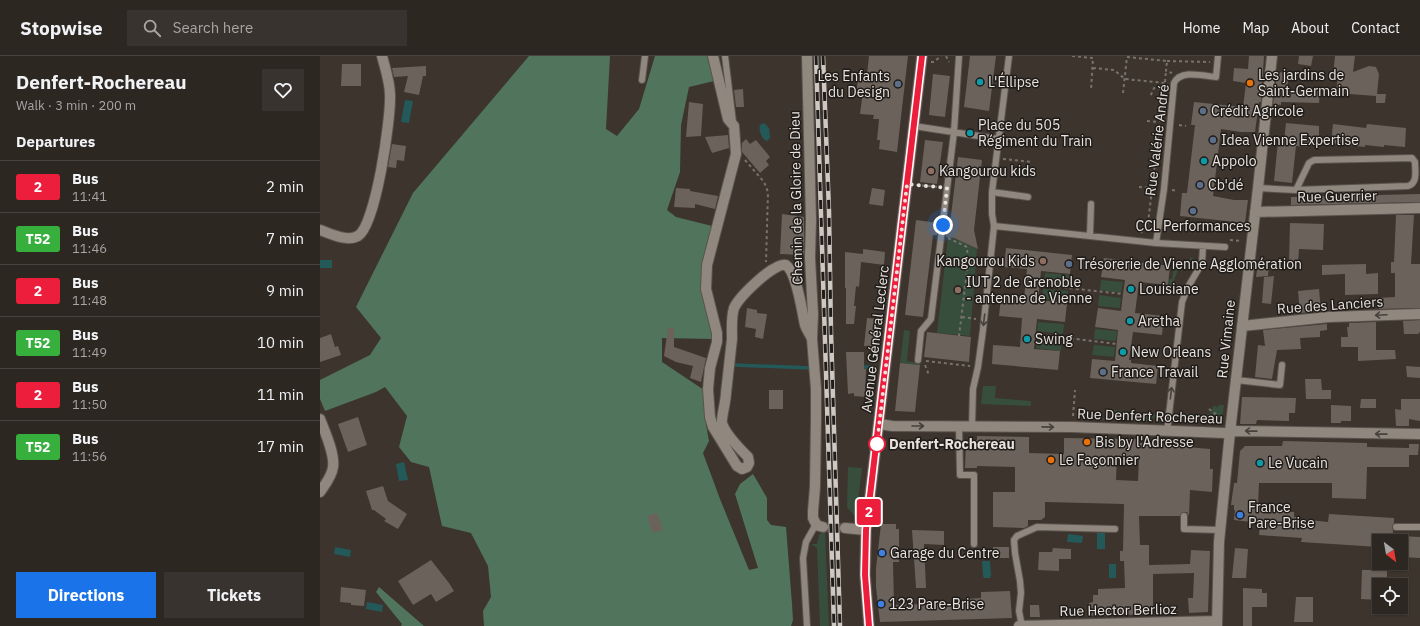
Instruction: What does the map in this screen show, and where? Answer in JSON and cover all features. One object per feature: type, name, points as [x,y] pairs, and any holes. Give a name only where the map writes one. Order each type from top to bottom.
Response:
[{"type":"main road","name":"Avenue Général Leclerc","points":[[869,626],[865,575],[866,530],[922,56]]},
{"type":"street","points":[[320,230],[338,236],[351,238],[359,235],[367,225],[382,164],[390,111],[390,92],[382,56]]},
{"type":"street","name":"Chemin de la Gloire de Dieu","points":[[713,56],[728,119],[734,126],[736,154],[707,265],[706,289],[717,333],[717,342],[708,381],[710,417],[715,431],[736,466],[742,468],[747,466],[749,463],[748,457],[726,431],[722,421],[734,310],[738,301],[764,276],[779,265],[786,265],[791,271],[801,301],[805,326],[812,339]]},
{"type":"street","name":"Chemin de la Gloire de Dieu","points":[[807,56],[811,220],[810,258],[813,314],[812,339],[816,382],[815,487],[813,518],[820,526]]},
{"type":"street","name":"Rue Vimaine","points":[[1217,623],[1220,530],[1272,56]]},
{"type":"street","name":"Rue Guerrier","points":[[1255,212],[1420,208]]},
{"type":"street","name":"Rue des Lanciers","points":[[1242,326],[1329,317],[1420,314]]},
{"type":"street","points":[[320,419],[331,451],[333,468],[320,492]]},
{"type":"street","name":"Rue Denfert Rochereau","points":[[879,424],[892,426],[1072,427],[1167,432],[1225,433],[1236,431],[1420,434]]},
{"type":"street","points":[[844,528],[866,530]]},
{"type":"street","name":"Rue Hector Berlioz","points":[[1019,626],[1217,623]]},
{"type":"lane","points":[[642,80],[645,56]]},
{"type":"lane","points":[[725,56],[734,126]]},
{"type":"lane","points":[[920,361],[921,331],[931,319],[939,260],[954,132],[959,56]]},
{"type":"lane","points":[[972,426],[970,406],[973,379],[978,367],[990,272],[994,226],[992,214],[992,192],[1008,56]]},
{"type":"lane","name":"Rue Valérie André","points":[[1156,242],[1164,189],[1174,83],[1179,77],[1184,75],[1216,77],[1218,59]]},
{"type":"lane","points":[[914,126],[998,139]]},
{"type":"lane","points":[[1258,188],[1296,190],[1408,186],[1415,182],[1415,162],[1412,158],[1314,160],[1309,164],[1296,190]]},
{"type":"lane","points":[[992,192],[1028,197]]},
{"type":"lane","points":[[1090,235],[1091,204]]},
{"type":"lane","points":[[994,226],[1156,242],[1225,247]]},
{"type":"lane","points":[[1167,432],[1182,302],[1188,287],[1202,263],[1204,246]]},
{"type":"lane","points":[[1236,380],[1280,385],[1282,365]]},
{"type":"lane","points":[[959,426],[960,475],[974,475],[974,544]]},
{"type":"lane","points":[[1184,516],[1184,529],[1220,530]]},
{"type":"lane","points":[[807,626],[803,558],[806,542],[820,526]]},
{"type":"lane","points":[[1022,626],[1019,611],[1020,587],[1014,540],[1017,536],[1037,527],[1115,529]]},
{"type":"lane","points":[[1396,527],[1420,527]]},
{"type":"path","points":[[1072,56],[1094,57],[1091,90]]},
{"type":"path","points":[[1123,93],[1127,56],[1167,61],[1218,59]]},
{"type":"path","points":[[1167,61],[1166,71],[1179,77]]},
{"type":"path","points":[[1093,68],[1114,70],[1125,78],[1165,83]]},
{"type":"path","points":[[1139,240],[1140,234],[1148,223],[1164,89],[1154,88],[1150,97]]},
{"type":"path","points":[[736,154],[741,156],[767,187],[766,263]]},
{"type":"path","points":[[996,158],[1032,162]]},
{"type":"path","points":[[907,184],[947,188]]},
{"type":"path","points":[[1140,187],[1159,188]]},
{"type":"path","points":[[941,237],[948,238],[967,246],[968,263],[959,336]]},
{"type":"path","points":[[1227,239],[1242,241]]},
{"type":"path","points":[[939,260],[978,264],[990,272]]},
{"type":"path","points":[[1040,285],[1123,294]]},
{"type":"path","points":[[962,317],[984,320]]},
{"type":"path","points":[[1035,334],[1117,344]]},
{"type":"path","points":[[920,361],[978,367]]},
{"type":"path","points":[[1072,427],[1075,390]]},
{"type":"path","points":[[1209,409],[1222,419],[1231,420]]},
{"type":"green space","points":[[529,56],[610,56],[606,129],[617,136],[639,109],[655,56],[707,56],[714,81],[689,87],[681,125],[680,172],[667,210],[676,217],[712,226],[702,273],[703,298],[713,339],[662,338],[662,362],[704,390],[706,424],[709,441],[703,453],[749,570],[758,568],[735,494],[740,484],[753,474],[767,498],[767,520],[771,525],[786,527],[793,620],[791,626],[484,626],[483,611],[491,597],[488,566],[471,533],[442,526],[429,467],[411,462],[399,447],[407,416],[385,387],[376,392],[325,411],[320,399],[320,380],[370,355],[381,338],[356,307],[413,193]]},
{"type":"green space","points":[[948,237],[961,241],[977,249],[970,336],[937,333]]},
{"type":"green space","points":[[1190,257],[1194,259],[1190,268],[1179,267],[1169,294],[1167,294],[1169,279],[1172,279],[1174,264],[1189,265]]},
{"type":"green space","points":[[1045,273],[1070,275],[1069,285],[1044,283]]},
{"type":"green space","points":[[1101,280],[1123,282],[1121,293],[1100,290]]},
{"type":"green space","points":[[1043,289],[1068,291],[1067,301],[1042,299]]},
{"type":"green space","points":[[1099,295],[1121,298],[1120,308],[1098,306]]},
{"type":"green space","points":[[1038,322],[1064,324],[1063,334],[1037,331]]},
{"type":"green space","points":[[1095,329],[1117,331],[1116,341],[1094,339]]},
{"type":"green space","points":[[904,330],[910,331],[907,361],[920,363],[920,365],[900,363]]},
{"type":"green space","points":[[1037,338],[1062,341],[1061,351],[1036,348]]},
{"type":"green space","points":[[1094,345],[1115,347],[1114,357],[1092,355]]},
{"type":"green space","points":[[983,386],[996,386],[995,398],[1031,401],[1031,406],[981,404]]},
{"type":"green space","points":[[1219,405],[1224,405],[1223,412],[1222,416],[1216,421],[1174,419],[1174,413],[1206,415],[1211,413],[1213,406],[1218,407]]},
{"type":"green space","points":[[1113,410],[1160,415],[1147,421],[1145,421],[1145,417],[1136,416],[1136,421],[1131,421],[1131,416],[1114,416],[1113,420],[1103,420],[1103,418],[1112,418]]},
{"type":"green space","points":[[848,467],[862,468],[856,518],[847,507]]},
{"type":"green space","points":[[825,531],[829,626],[820,626],[817,548],[811,544],[817,544],[819,535]]},
{"type":"green space","points":[[379,587],[424,626],[401,626],[402,624],[376,592]]},
{"type":"water","points":[[405,100],[413,101],[409,123],[401,122]]},
{"type":"water","points":[[764,123],[769,128],[770,138],[767,141],[762,137],[760,132],[760,125]]},
{"type":"water","points":[[320,260],[332,260],[332,268],[320,268]]},
{"type":"water","points":[[404,462],[408,480],[399,481],[396,464]]},
{"type":"water","points":[[1097,533],[1105,533],[1105,549],[1097,549]]},
{"type":"water","points":[[1068,534],[1083,536],[1082,543],[1067,542]]},
{"type":"water","points":[[335,547],[351,550],[350,557],[334,554]]},
{"type":"water","points":[[982,561],[990,561],[990,578],[984,578],[983,576]]},
{"type":"water","points":[[1109,564],[1116,564],[1116,578],[1109,578]]},
{"type":"water","points":[[367,602],[383,605],[382,612],[366,609]]},
{"type":"building","points":[[869,56],[908,56],[897,152],[879,149],[880,140],[877,140],[879,119],[873,119],[874,115],[860,114],[863,91],[857,90],[858,73],[867,74]]},
{"type":"building","name":"L'Éllipse","points":[[970,56],[996,56],[989,111],[964,107]]},
{"type":"building","name":"Appolo","points":[[1249,56],[1264,56],[1261,102],[1259,102],[1255,132],[1241,132],[1221,129],[1213,196],[1234,200],[1248,200],[1245,223],[1180,216],[1182,193],[1187,193],[1195,125],[1191,125],[1194,102],[1243,107],[1246,83],[1233,81],[1234,68],[1248,69]]},
{"type":"building","points":[[1299,56],[1313,56],[1311,66],[1298,64]]},
{"type":"building","points":[[1335,56],[1355,56],[1353,72],[1369,66],[1376,67],[1379,74],[1377,94],[1386,94],[1385,103],[1376,103],[1376,96],[1336,93],[1338,75],[1333,75]]},
{"type":"building","points":[[342,64],[361,64],[361,86],[341,86]]},
{"type":"building","points":[[426,66],[426,76],[423,76],[419,95],[404,92],[408,76],[394,77],[392,68]]},
{"type":"building","points":[[1277,72],[1289,73],[1287,90],[1320,91],[1319,103],[1281,102],[1281,105],[1273,104]]},
{"type":"building","points":[[933,74],[950,76],[945,117],[929,115]]},
{"type":"building","points":[[743,89],[744,107],[736,107],[734,90]]},
{"type":"building","points":[[689,102],[703,104],[701,136],[686,137]]},
{"type":"building","points":[[1286,123],[1319,126],[1319,146],[1296,146],[1292,183],[1274,181],[1278,141],[1284,141]]},
{"type":"building","points":[[1333,124],[1366,128],[1367,124],[1406,128],[1405,147],[1365,145],[1365,147],[1331,143]]},
{"type":"building","points":[[728,135],[729,148],[712,153],[705,137]]},
{"type":"building","points":[[746,139],[750,144],[756,140],[770,157],[766,161],[769,165],[760,173],[742,152],[742,143]]},
{"type":"building","points":[[925,140],[943,142],[937,184],[920,182]]},
{"type":"building","points":[[392,144],[406,146],[404,161],[397,160],[396,168],[388,167]]},
{"type":"building","points":[[958,157],[982,160],[974,230],[978,249],[954,238],[946,237],[947,224],[950,224]]},
{"type":"building","points":[[676,188],[690,189],[690,191],[718,196],[715,209],[695,204],[695,208],[674,207]]},
{"type":"building","points":[[872,188],[885,190],[883,206],[869,204]]},
{"type":"building","points":[[1420,194],[1420,202],[1291,205],[1291,197]]},
{"type":"building","points":[[782,214],[804,217],[804,255],[780,254]]},
{"type":"building","points":[[1396,215],[1414,215],[1411,264],[1420,264],[1420,308],[1379,309],[1378,298],[1395,297],[1395,273],[1391,273],[1391,262],[1394,262]]},
{"type":"building","points":[[916,220],[938,223],[937,235],[933,235],[923,317],[905,315]]},
{"type":"building","points":[[1290,223],[1324,224],[1323,250],[1299,249],[1298,262],[1289,261]]},
{"type":"building","points":[[1006,248],[1072,255],[1070,274],[1041,271],[1038,300],[1067,303],[1065,322],[1037,319],[1034,349],[1060,351],[1058,370],[992,364],[993,345],[1020,347],[1022,318],[999,316],[1001,297],[1024,299],[1027,269],[1004,267]]},
{"type":"building","points":[[863,249],[885,252],[884,265],[861,262],[859,287],[856,286],[854,324],[846,324],[845,252],[863,254]]},
{"type":"building","points":[[1104,258],[1170,266],[1168,285],[1139,282],[1135,313],[1164,316],[1162,335],[1133,332],[1129,360],[1131,360],[1131,363],[1158,366],[1156,384],[1090,378],[1092,359],[1115,361],[1118,330],[1095,327],[1098,308],[1121,311],[1125,280],[1101,277]]},
{"type":"building","points":[[1258,263],[1269,264],[1268,276],[1256,277]]},
{"type":"building","points":[[1366,264],[1366,274],[1378,273],[1378,294],[1345,295],[1345,274],[1322,275],[1322,265]]},
{"type":"building","points":[[1274,276],[1271,304],[1262,303],[1264,277]]},
{"type":"building","points":[[1319,289],[1321,311],[1300,313],[1298,291]]},
{"type":"building","points":[[747,308],[757,310],[757,313],[767,314],[763,339],[755,337],[756,329],[745,327]]},
{"type":"building","points":[[867,318],[878,319],[874,347],[864,346]]},
{"type":"building","points":[[1420,320],[1420,332],[1418,334],[1404,334],[1403,321]]},
{"type":"building","points":[[1376,322],[1376,350],[1395,350],[1396,359],[1358,361],[1358,347],[1341,347],[1341,337],[1348,337],[1347,327],[1349,327],[1349,323]]},
{"type":"building","points":[[1327,324],[1327,330],[1320,331],[1320,337],[1300,338],[1301,349],[1277,350],[1272,379],[1255,377],[1258,345],[1265,346],[1263,330]]},
{"type":"building","points":[[668,328],[674,328],[674,347],[706,358],[701,382],[690,378],[693,366],[676,362],[664,356]]},
{"type":"building","points":[[927,332],[971,337],[969,362],[924,357]]},
{"type":"building","points":[[331,334],[335,347],[338,346],[341,355],[320,362],[320,338]]},
{"type":"building","points":[[846,352],[864,352],[864,369],[866,369],[865,397],[854,396],[854,393],[848,394]]},
{"type":"building","points":[[900,363],[920,365],[915,412],[895,411]]},
{"type":"building","points":[[1406,366],[1420,367],[1420,378],[1407,377]]},
{"type":"building","points":[[1305,379],[1321,379],[1322,390],[1331,390],[1331,399],[1306,399]]},
{"type":"building","points":[[769,390],[783,390],[783,409],[769,409]]},
{"type":"building","points":[[1242,397],[1296,398],[1295,413],[1289,413],[1289,421],[1257,420],[1256,424],[1240,424]]},
{"type":"building","points":[[1361,399],[1376,399],[1376,408],[1360,408]]},
{"type":"building","points":[[1401,399],[1420,399],[1420,421],[1409,419],[1409,426],[1396,426],[1395,409],[1401,410]]},
{"type":"building","points":[[1331,405],[1351,406],[1351,421],[1331,423]]},
{"type":"building","points":[[358,417],[367,445],[348,452],[338,424]]},
{"type":"building","points":[[977,436],[1029,437],[1029,453],[1064,454],[1064,438],[1139,439],[1139,443],[1186,444],[1186,447],[1210,449],[1210,469],[1213,469],[1212,492],[1190,490],[1189,516],[1187,512],[1184,512],[1180,516],[1139,516],[1140,545],[1149,545],[1149,565],[1190,564],[1191,550],[1210,551],[1208,612],[1189,613],[1188,598],[1193,598],[1194,573],[1153,574],[1153,614],[1088,616],[1089,603],[1093,602],[1093,595],[1098,595],[1098,589],[1125,588],[1124,561],[1120,561],[1120,551],[1123,551],[1124,504],[1045,502],[1045,517],[1041,520],[1028,520],[1028,526],[1024,528],[993,527],[993,492],[1015,492],[1015,467],[977,466],[977,468],[965,468],[966,440],[977,440]],"holes":[[[1117,456],[1139,457],[1138,481],[1116,480]]]},
{"type":"building","points":[[1283,441],[1367,443],[1367,447],[1409,448],[1409,467],[1367,467],[1366,499],[1332,498],[1332,483],[1259,483],[1258,506],[1260,506],[1260,510],[1289,511],[1294,512],[1294,517],[1300,517],[1299,519],[1328,522],[1329,514],[1394,518],[1392,527],[1393,534],[1372,534],[1372,547],[1301,542],[1302,538],[1259,535],[1260,523],[1234,520],[1234,505],[1231,505],[1234,483],[1237,483],[1240,451],[1245,446],[1282,446]]},
{"type":"building","points":[[1409,444],[1419,444],[1418,455],[1409,455]]},
{"type":"building","points":[[383,486],[388,501],[407,514],[398,529],[384,521],[386,519],[372,510],[366,491]]},
{"type":"building","points":[[657,513],[663,530],[653,533],[647,516]]},
{"type":"building","points":[[881,524],[896,524],[896,529],[899,529],[899,562],[893,562],[894,605],[965,603],[965,599],[981,598],[981,592],[1010,591],[1012,618],[880,622],[876,587],[876,568]]},
{"type":"building","points":[[912,530],[944,531],[944,545],[924,544],[926,588],[916,588]]},
{"type":"building","points":[[1408,536],[1420,537],[1420,558],[1408,557]]},
{"type":"building","points":[[993,547],[1009,547],[1009,558],[994,558]]},
{"type":"building","points":[[1053,548],[1071,549],[1071,559],[1059,559],[1059,571],[1038,570],[1039,552],[1052,552]]},
{"type":"building","points":[[1235,548],[1248,549],[1246,578],[1232,578]]},
{"type":"building","points":[[431,560],[454,591],[436,602],[431,594],[413,605],[398,581]]},
{"type":"building","points":[[1362,570],[1387,570],[1387,578],[1372,578],[1372,600],[1361,599]]},
{"type":"building","points":[[341,587],[366,590],[364,606],[340,602]]},
{"type":"building","points":[[1243,588],[1262,589],[1262,593],[1267,593],[1267,607],[1252,607],[1252,626],[1243,626]]},
{"type":"building","points":[[1296,597],[1313,597],[1313,622],[1294,622]]},
{"type":"building","points":[[1030,605],[1039,605],[1040,617],[1030,617]]},
{"type":"waterway","points":[[733,365],[811,368]]},
{"type":"waterway","points":[[860,367],[874,367]]},
{"type":"tunnel","points":[[823,527],[845,528]]},
{"type":"railway","points":[[816,56],[834,626]]},
{"type":"railway","points":[[823,56],[829,211],[831,332],[840,626]]},
{"type":"bus line","name":"2","points":[[869,626],[865,575],[866,530],[922,56]]},
{"type":"place","name":"L'Éllipse","points":[[980,82]]},
{"type":"place","name":"Les jardins de Saint-Germain","points":[[1250,83]]},
{"type":"place","name":"Les Enfants du Design","points":[[898,84]]},
{"type":"place","name":"Crédit Agricole","points":[[1203,111]]},
{"type":"place","name":"Place du 505 Régiment du Train","points":[[970,133]]},
{"type":"place","name":"Idea Vienne Expertise","points":[[1213,140]]},
{"type":"place","name":"Appolo","points":[[1204,161]]},
{"type":"place","name":"Kangourou kids","points":[[931,171]]},
{"type":"place","name":"Cb'dé","points":[[1200,185]]},
{"type":"place","name":"CCL Performances","points":[[1193,211]]},
{"type":"place","name":"Kangourou Kids","points":[[1043,261]]},
{"type":"place","name":"Trésorerie de Vienne Agglomération","points":[[1069,264]]},
{"type":"place","name":"Louisiane","points":[[1131,289]]},
{"type":"place","name":"IUT 2 de Grenoble - antenne de Vienne","points":[[958,290]]},
{"type":"place","name":"Aretha","points":[[1130,321]]},
{"type":"place","name":"Swing","points":[[1027,339]]},
{"type":"place","name":"New Orleans","points":[[1123,352]]},
{"type":"place","name":"France Travail","points":[[1103,372]]},
{"type":"place","name":"Bis by l'Adresse","points":[[1087,442]]},
{"type":"place","name":"Denfert-Rochereau","points":[[877,444]]},
{"type":"place","name":"Le Façonnier","points":[[1051,460]]},
{"type":"place","name":"Le Vucain","points":[[1260,463]]},
{"type":"place","name":"France Pare-Brise","points":[[1240,515]]},
{"type":"place","name":"Garage du Centre","points":[[882,553]]},
{"type":"place","name":"123 Pare-Brise","points":[[881,604]]},
{"type":"route","points":[[877,444],[907,184],[947,188],[943,225]]}]
